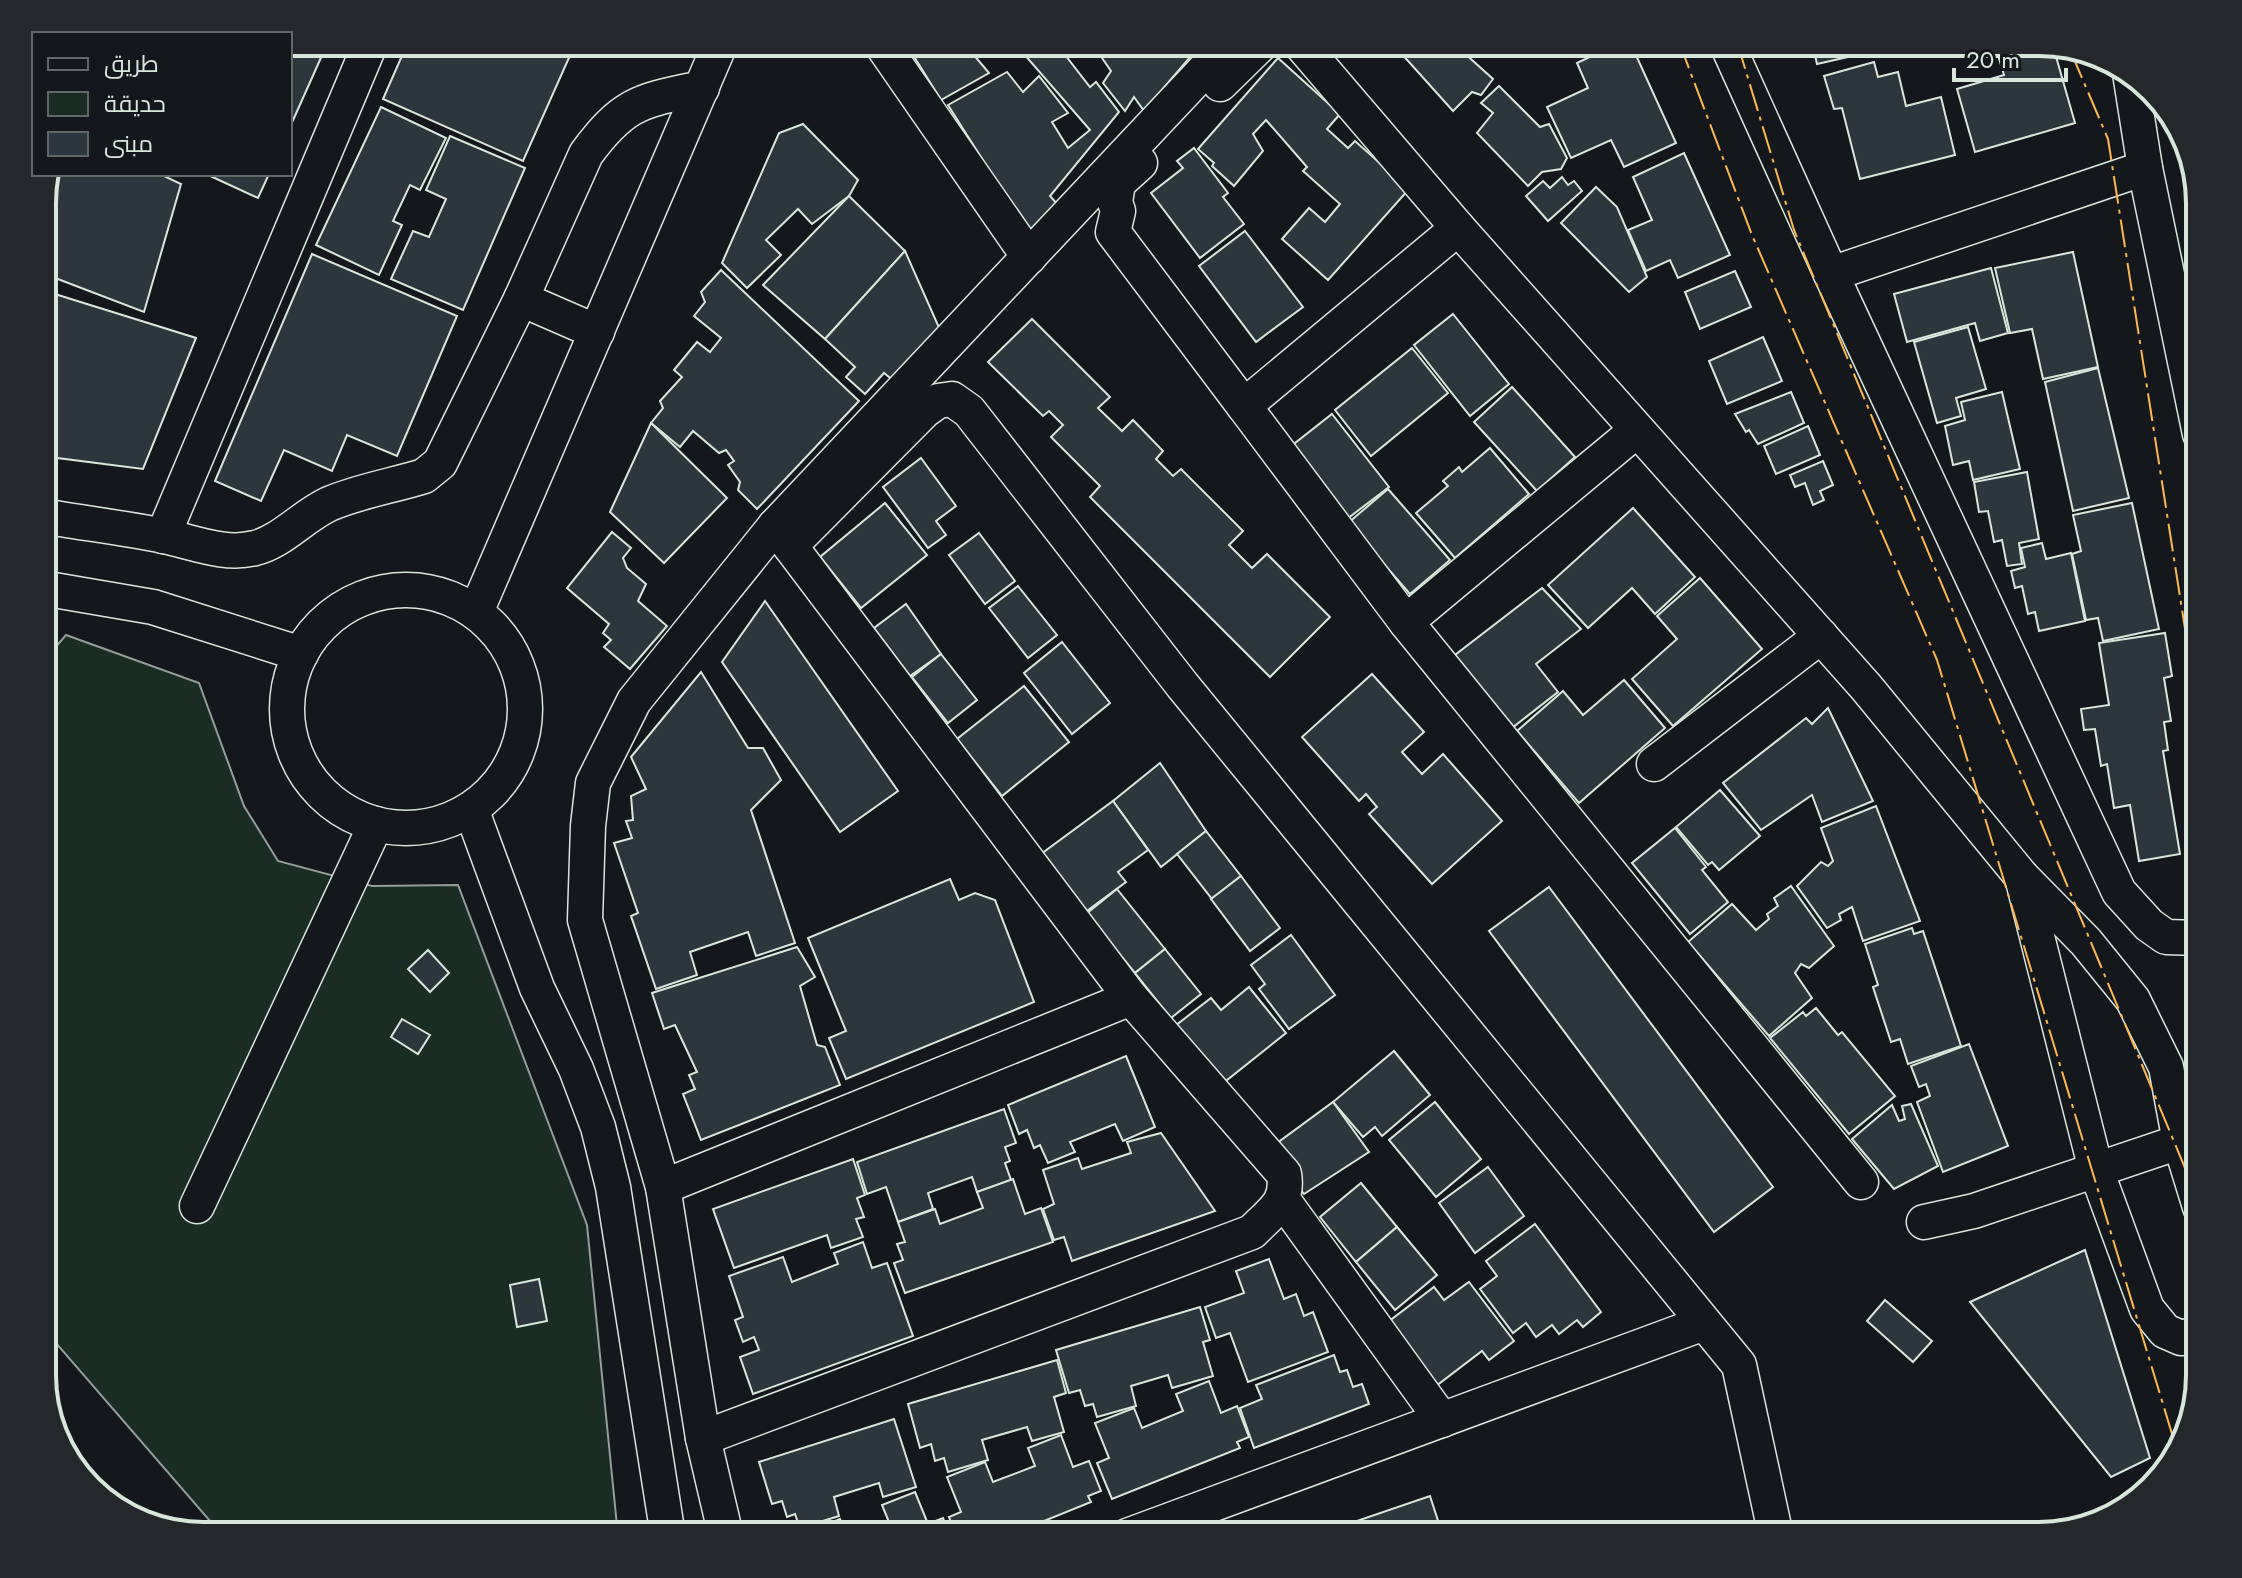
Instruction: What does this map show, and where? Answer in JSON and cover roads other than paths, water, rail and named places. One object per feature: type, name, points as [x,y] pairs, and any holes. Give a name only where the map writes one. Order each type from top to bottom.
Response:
[{"type":"street","points":[[163,536],[365,56]]},
{"type":"street","points":[[476,612],[715,56]]},
{"type":"street","points":[[890,56],[1029,257]]},
{"type":"street","points":[[723,1522],[703,1438],[663,1187],[585,920],[588,826],[593,783],[634,701],[1029,257],[1218,56]]},
{"type":"street","points":[[1249,56],[1118,183],[1115,202],[1118,211],[1113,232],[1406,622],[1861,1182]]},
{"type":"street","points":[[1311,56],[1458,228],[1821,636],[2022,877],[2086,942],[2133,1000],[2166,1067],[2186,1126]]},
{"type":"street","points":[[1732,56],[2119,892],[2149,925],[2166,937],[2186,938]]},
{"type":"street","points":[[56,518],[223,549],[255,548],[273,541],[329,504],[424,476],[440,463],[521,299],[586,154],[601,133],[620,115],[643,100],[702,88]]},
{"type":"street","points":[[2133,89],[2145,168],[2186,366]]},
{"type":"street","points":[[1831,274],[2145,168]]},
{"type":"street","points":[[1244,406],[1458,228]]},
{"type":"street","points":[[521,299],[597,332]]},
{"type":"street","points":[[783,536],[938,401],[952,399],[969,411],[1183,686],[1739,1365],[1773,1522]]},
{"type":"street","points":[[1406,622],[1637,430]]},
{"type":"street","points":[[703,1438],[1252,1232],[1283,1200],[1286,1189],[1284,1174],[1131,998],[783,536]]},
{"type":"street","points":[[412,589],[435,593],[456,600],[476,612],[495,628],[510,649],[520,673],[525,698],[525,724],[507,772],[491,792],[471,809],[435,825],[406,828],[376,824],[352,815],[329,800],[311,781],[289,732],[287,706],[291,679],[313,635],[328,619],[357,601],[389,591],[412,589]]},
{"type":"street","points":[[56,590],[153,607],[301,654]]},
{"type":"street","points":[[1654,764],[1821,636]]},
{"type":"street","points":[[471,809],[532,975],[576,1069],[598,1127],[613,1187],[666,1522]]},
{"type":"street","points":[[197,1206],[376,824]]},
{"type":"street","points":[[2022,877],[2096,1170],[2147,1309],[2165,1331],[2181,1338],[2186,1337]]},
{"type":"street","points":[[663,1187],[1131,998]]},
{"type":"street","points":[[1924,1222],[1974,1211],[2186,1139]]},
{"type":"street","points":[[1283,1200],[1442,1420]]},
{"type":"street","points":[[1165,1522],[1704,1323]]}]
